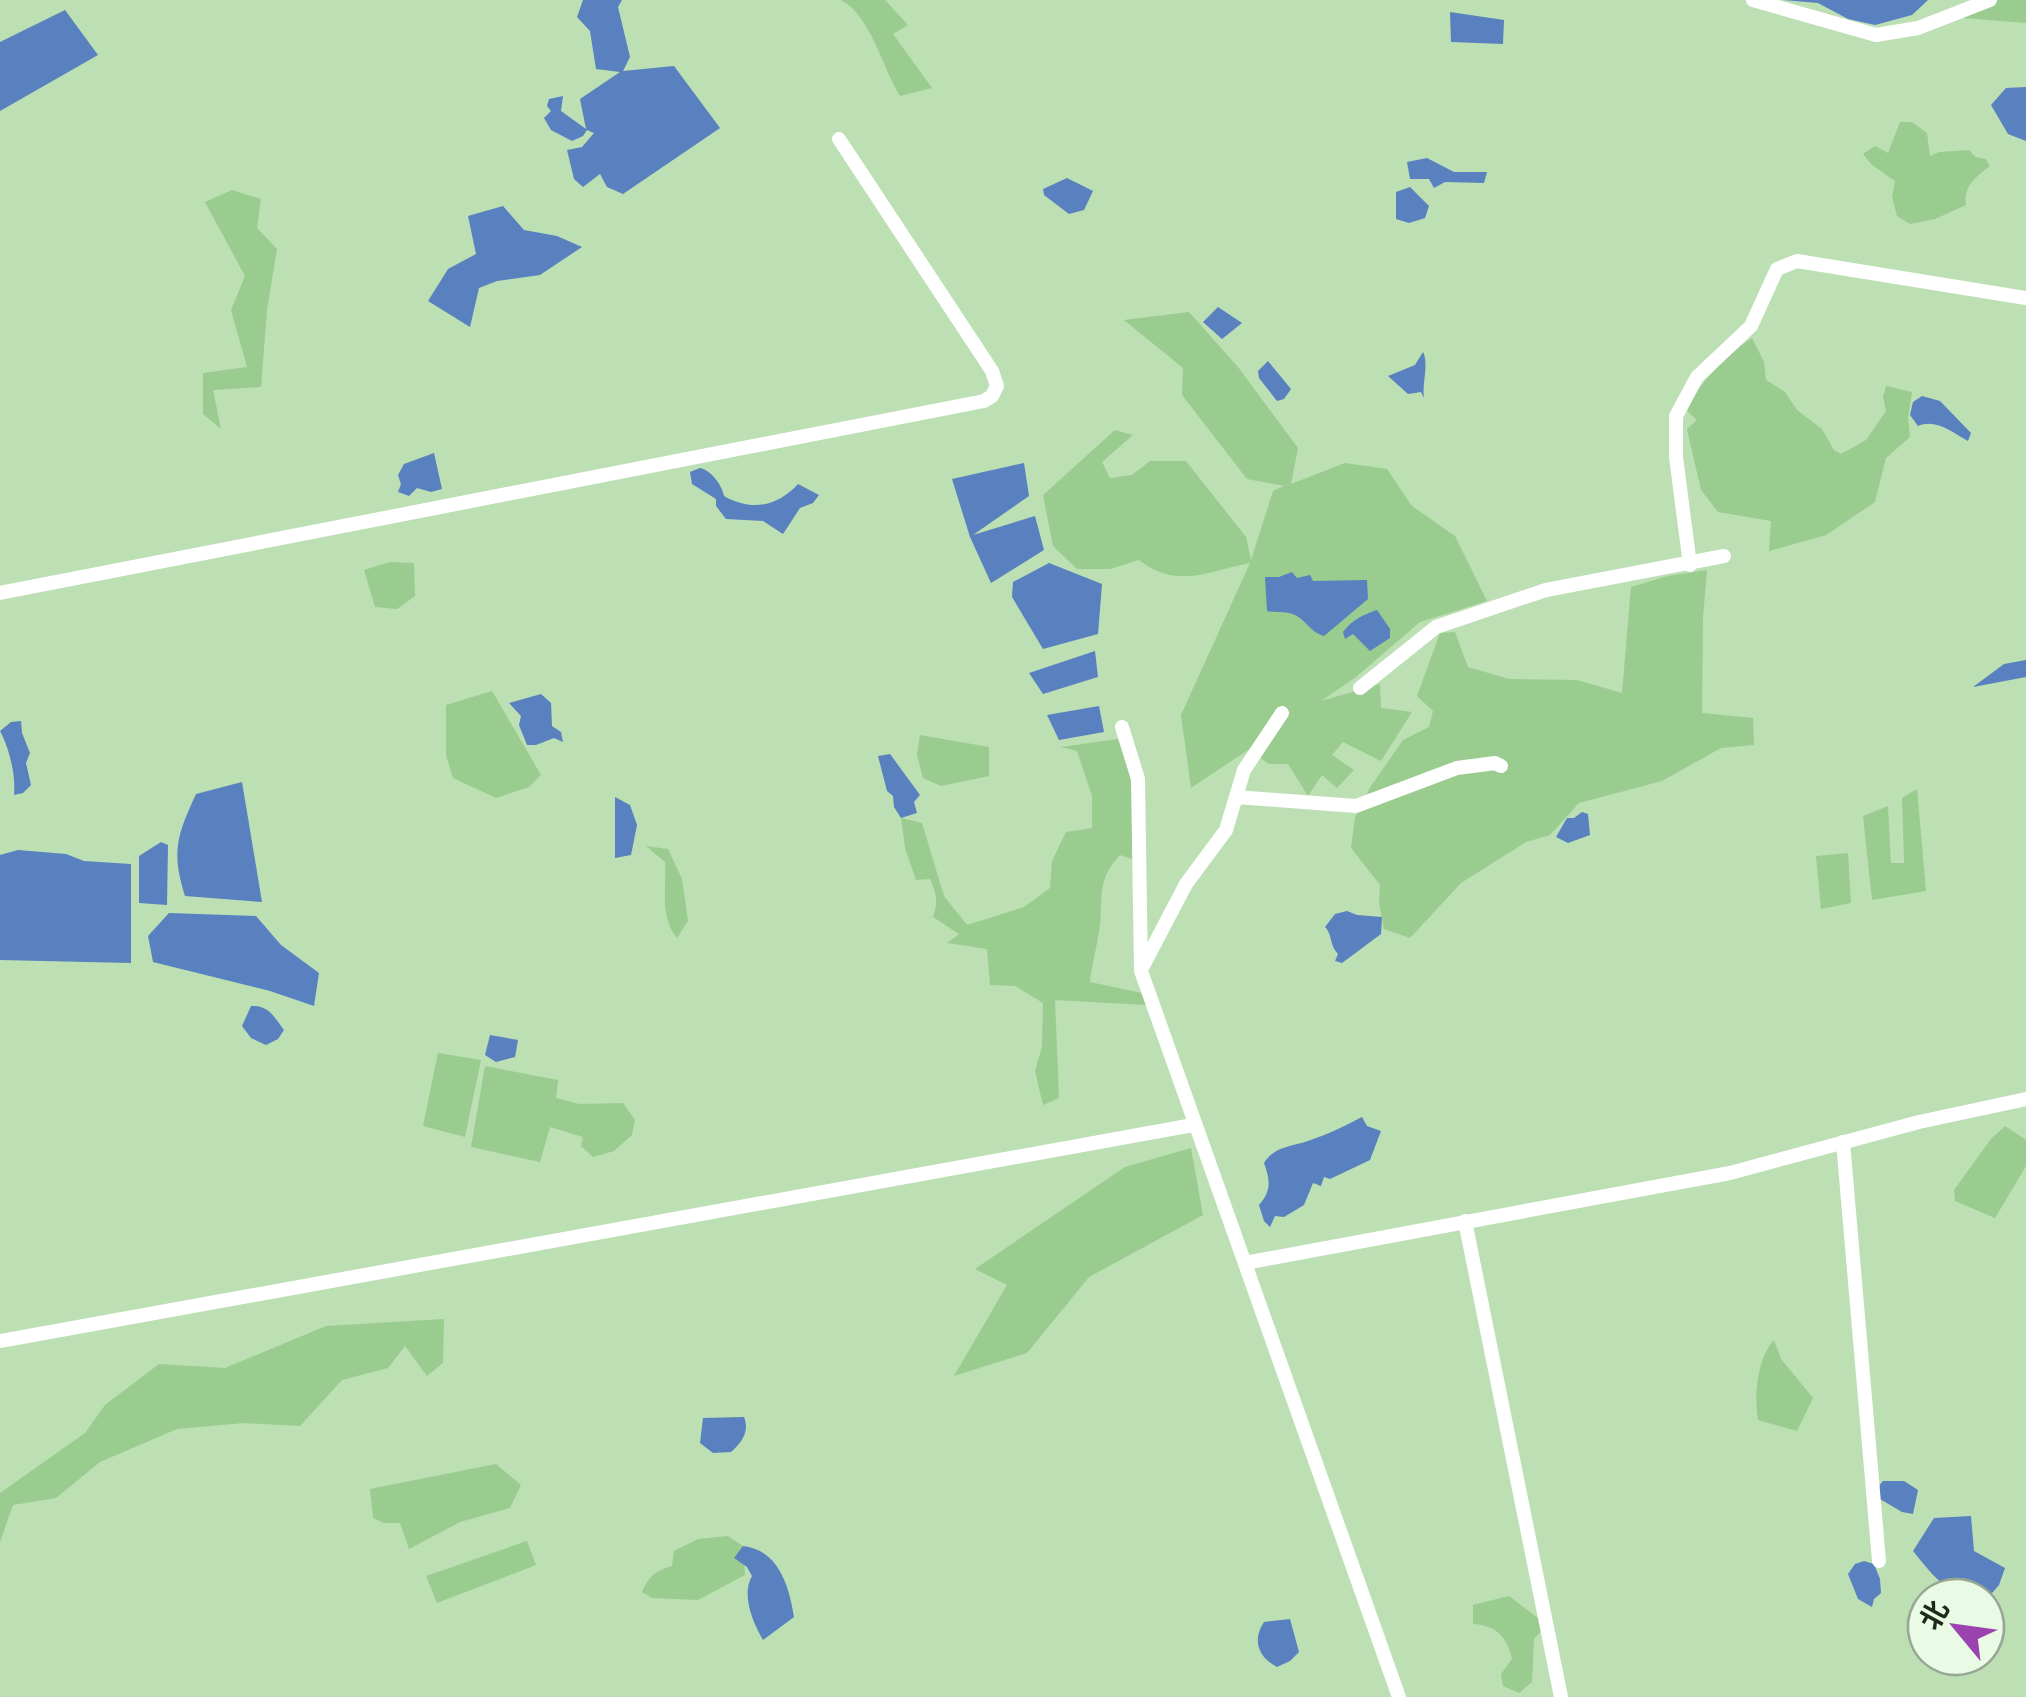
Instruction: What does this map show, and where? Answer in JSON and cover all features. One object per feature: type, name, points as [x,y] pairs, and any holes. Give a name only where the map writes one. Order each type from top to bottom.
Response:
[{"type":"street","points":[[1753,0],[1876,35],[1918,28],[1990,0]]},
{"type":"street","points":[[0,593],[984,401],[997,386],[992,371],[839,139]]},
{"type":"street","points":[[1690,565],[1673,432],[1676,416],[1697,377],[1750,326],[1777,269],[1796,261],[2026,298]]},
{"type":"street","points":[[1360,688],[1436,627],[1546,590],[1724,556]]},
{"type":"street","points":[[1140,971],[1186,884],[1226,830],[1244,770],[1282,714]]},
{"type":"street","points":[[1122,727],[1138,779],[1140,971],[1399,1697]]},
{"type":"street","points":[[1236,797],[1356,806],[1457,768],[1495,763],[1501,766]]},
{"type":"street","points":[[1245,1263],[1730,1173],[2026,1099]]},
{"type":"street","points":[[0,1341],[1193,1125]]},
{"type":"street","points":[[1842,1142],[1879,1561]]},
{"type":"street","points":[[1465,1221],[1561,1697]]},
{"type":"green space","points":[[841,0],[885,0],[908,25],[893,34],[932,88],[900,96],[868,30]]},
{"type":"green space","points":[[1993,0],[2026,0],[2026,23],[1951,17]]},
{"type":"green space","points":[[1900,122],[1912,122],[1927,133],[1930,156],[1969,150],[1975,157],[1986,159],[1990,166],[1969,187],[1966,205],[1935,219],[1910,224],[1897,216],[1892,197],[1895,181],[1863,154],[1875,146],[1888,153]]},
{"type":"green space","points":[[232,190],[261,199],[257,228],[277,249],[261,387],[213,390],[221,429],[203,414],[203,373],[247,367],[231,310],[245,276],[205,202]]},
{"type":"green space","points":[[1189,312],[1238,367],[1298,448],[1291,484],[1345,463],[1387,469],[1412,506],[1455,536],[1487,601],[1420,622],[1356,677],[1321,701],[1380,684],[1381,708],[1412,712],[1381,761],[1343,742],[1332,755],[1354,770],[1337,788],[1322,775],[1308,796],[1288,764],[1269,764],[1258,756],[1269,736],[1191,788],[1181,715],[1250,563],[1193,576],[1167,574],[1139,560],[1110,569],[1077,569],[1053,546],[1043,495],[1115,430],[1133,435],[1102,462],[1110,478],[1132,475],[1150,461],[1186,461],[1246,537],[1251,560],[1273,491],[1284,486],[1247,479],[1182,395],[1183,368],[1124,320]]},
{"type":"green space","points":[[1752,338],[1764,362],[1766,380],[1785,392],[1797,410],[1822,429],[1834,450],[1841,454],[1866,440],[1886,411],[1886,386],[1912,392],[1910,437],[1886,458],[1875,502],[1826,535],[1769,551],[1771,521],[1718,512],[1701,490],[1687,429],[1697,420],[1685,409],[1715,370]]},
{"type":"green space","points":[[390,562],[414,563],[415,596],[397,609],[375,607],[364,570]]},
{"type":"green space","points":[[1707,570],[1702,713],[1753,718],[1754,745],[1721,748],[1662,781],[1579,803],[1550,835],[1526,842],[1461,883],[1410,938],[1384,929],[1380,885],[1351,848],[1355,817],[1403,740],[1429,727],[1433,711],[1417,696],[1440,633],[1455,632],[1468,667],[1509,679],[1577,680],[1622,693],[1631,587]]},
{"type":"green space","points":[[492,691],[541,775],[529,787],[496,798],[453,778],[446,755],[446,705]]},
{"type":"green space","points":[[920,735],[989,747],[989,776],[941,786],[923,778],[917,755]]},
{"type":"green space","points":[[1118,739],[1138,787],[1135,860],[1120,855],[1104,880],[1090,982],[1142,993],[1146,1005],[1055,1000],[1059,1098],[1043,1105],[1035,1071],[1042,1047],[1043,1003],[1015,986],[990,985],[987,949],[947,943],[959,934],[933,917],[934,889],[930,879],[916,880],[905,848],[901,818],[922,823],[944,896],[967,925],[1024,907],[1050,888],[1052,861],[1066,832],[1092,828],[1092,796],[1077,751],[1061,747]]},
{"type":"green space","points":[[1917,789],[1926,891],[1872,900],[1863,816],[1888,806],[1891,863],[1904,863],[1902,798]]},
{"type":"green space","points":[[646,846],[668,849],[682,879],[688,921],[677,938],[666,911],[665,862]]},
{"type":"green space","points":[[1848,853],[1851,903],[1821,909],[1816,856]]},
{"type":"green space","points":[[438,1053],[481,1060],[465,1137],[423,1126]]},
{"type":"green space","points":[[485,1066],[558,1080],[556,1098],[579,1104],[623,1103],[635,1120],[632,1135],[614,1151],[593,1157],[581,1146],[583,1137],[550,1127],[540,1162],[471,1147]]},
{"type":"green space","points":[[2005,1126],[2026,1140],[2026,1166],[1995,1218],[1955,1201],[1954,1190]]},
{"type":"green space","points":[[1191,1148],[1203,1215],[1089,1277],[1027,1353],[954,1376],[1007,1285],[975,1269],[1125,1167]]},
{"type":"green space","points":[[444,1319],[443,1363],[427,1376],[405,1346],[388,1368],[342,1380],[300,1426],[244,1423],[177,1429],[100,1462],[56,1498],[13,1505],[0,1542],[0,1493],[85,1433],[105,1405],[159,1364],[225,1368],[326,1326]]},
{"type":"green space","points":[[1774,1340],[1781,1359],[1813,1398],[1797,1431],[1758,1420],[1758,1378]]},
{"type":"green space","points":[[496,1464],[521,1485],[510,1508],[460,1522],[409,1549],[400,1523],[373,1518],[370,1489]]},
{"type":"green space","points":[[728,1536],[743,1546],[745,1575],[698,1600],[652,1598],[642,1592],[653,1575],[672,1566],[674,1551],[698,1539]]},
{"type":"green space","points":[[527,1541],[536,1565],[437,1603],[426,1576]]},
{"type":"green space","points":[[1509,1596],[1547,1625],[1534,1639],[1532,1682],[1519,1693],[1503,1686],[1501,1674],[1512,1659],[1504,1639],[1488,1627],[1473,1624],[1473,1605]]},
{"type":"water","points":[[583,0],[622,0],[618,7],[630,57],[623,71],[674,66],[720,128],[623,194],[607,187],[600,174],[583,187],[574,179],[567,150],[582,147],[594,133],[587,130],[572,141],[551,130],[544,118],[551,111],[547,106],[549,99],[563,96],[561,111],[586,129],[580,99],[620,72],[596,69],[590,31],[577,17]]},
{"type":"water","points":[[1783,0],[1928,0],[1912,15],[1875,25],[1848,19],[1818,3]]},
{"type":"water","points":[[65,10],[98,55],[0,111],[0,42]]},
{"type":"water","points":[[1450,12],[1504,20],[1503,44],[1451,42]]},
{"type":"water","points":[[2026,87],[2026,141],[2008,134],[1991,105],[2006,88]]},
{"type":"water","points":[[1427,158],[1454,172],[1487,172],[1484,183],[1445,182],[1434,188],[1429,179],[1410,179],[1407,162]]},
{"type":"water","points":[[1067,178],[1093,191],[1084,210],[1069,214],[1044,195],[1043,189]]},
{"type":"water","points":[[1410,187],[1429,206],[1425,218],[1409,223],[1396,219],[1396,192]]},
{"type":"water","points":[[503,206],[524,230],[557,236],[582,247],[540,275],[497,281],[479,288],[470,327],[428,301],[448,269],[476,254],[468,216]]},
{"type":"water","points":[[1218,307],[1242,323],[1222,339],[1203,322]]},
{"type":"water","points":[[1423,352],[1424,398],[1421,392],[1408,394],[1388,376],[1415,365]]},
{"type":"water","points":[[1268,361],[1291,389],[1284,399],[1277,401],[1259,378],[1258,371]]},
{"type":"water","points":[[1922,396],[1940,401],[1971,433],[1968,441],[1938,425],[1918,426],[1910,415],[1913,402]]},
{"type":"water","points":[[434,453],[442,489],[431,492],[417,488],[409,496],[398,492],[398,475],[404,464]]},
{"type":"water","points":[[1024,463],[1029,496],[973,535],[1035,516],[1044,550],[991,583],[970,537],[952,479]]},
{"type":"water","points":[[700,468],[715,479],[724,496],[745,504],[773,502],[798,484],[819,495],[813,503],[800,508],[783,534],[763,521],[726,519],[716,506],[716,499],[692,484],[690,472]]},
{"type":"water","points":[[1049,563],[1102,584],[1098,634],[1043,649],[1012,597],[1013,582]]},
{"type":"water","points":[[1292,572],[1297,578],[1310,575],[1313,581],[1367,580],[1368,599],[1324,636],[1295,615],[1267,611],[1265,577]]},
{"type":"water","points":[[1377,610],[1390,629],[1390,638],[1370,651],[1353,634],[1345,639],[1343,632],[1351,624]]},
{"type":"water","points":[[1095,651],[1098,677],[1043,694],[1029,673]]},
{"type":"water","points":[[2026,660],[2026,677],[1973,687],[2004,664]]},
{"type":"water","points":[[541,694],[551,703],[552,726],[561,732],[563,742],[554,738],[527,745],[519,725],[521,716],[509,703]]},
{"type":"water","points":[[1099,706],[1104,732],[1059,740],[1047,715]]},
{"type":"water","points":[[21,721],[30,753],[26,763],[31,785],[14,795],[11,762],[0,731],[11,722]]},
{"type":"water","points":[[890,754],[920,795],[914,802],[917,813],[901,818],[893,796],[887,791],[878,756]]},
{"type":"water","points":[[242,782],[262,902],[185,896],[178,867],[178,844],[196,794]]},
{"type":"water","points":[[615,797],[630,805],[637,825],[631,855],[615,858]]},
{"type":"water","points":[[1582,812],[1588,814],[1590,835],[1568,843],[1556,837],[1567,818]]},
{"type":"water","points":[[161,842],[168,845],[167,905],[139,903],[139,856]]},
{"type":"water","points":[[18,850],[131,864],[131,963],[0,960],[0,855]]},
{"type":"water","points":[[1347,911],[1382,917],[1381,934],[1342,963],[1335,961],[1338,954],[1325,927],[1335,914]]},
{"type":"water","points":[[169,913],[256,916],[281,945],[319,973],[314,1006],[153,962],[148,936]]},
{"type":"water","points":[[251,1006],[274,1016],[284,1030],[278,1039],[266,1045],[251,1038],[242,1026]]},
{"type":"water","points":[[490,1035],[518,1040],[515,1057],[496,1062],[485,1055]]},
{"type":"water","points":[[1362,1117],[1367,1126],[1381,1131],[1370,1160],[1330,1179],[1324,1177],[1321,1186],[1313,1183],[1304,1205],[1284,1217],[1275,1216],[1270,1227],[1259,1205],[1268,1190],[1264,1163],[1268,1157]]},
{"type":"water","points":[[744,1417],[745,1432],[731,1452],[713,1453],[700,1443],[703,1418]]},
{"type":"water","points":[[1883,1481],[1904,1481],[1918,1490],[1913,1514],[1880,1499],[1878,1487]]},
{"type":"water","points":[[1971,1516],[1974,1551],[2005,1568],[2002,1577],[1936,1577],[1913,1551],[1934,1518]]},
{"type":"water","points":[[743,1546],[765,1554],[773,1562],[792,1605],[794,1617],[763,1640],[748,1600],[752,1576],[734,1558]]},
{"type":"water","points":[[1855,1564],[1874,1564],[1880,1579],[1881,1593],[1872,1607],[1858,1599],[1848,1574]]},
{"type":"water","points":[[1290,1619],[1299,1652],[1277,1667],[1261,1653],[1258,1635],[1264,1622]]}]
